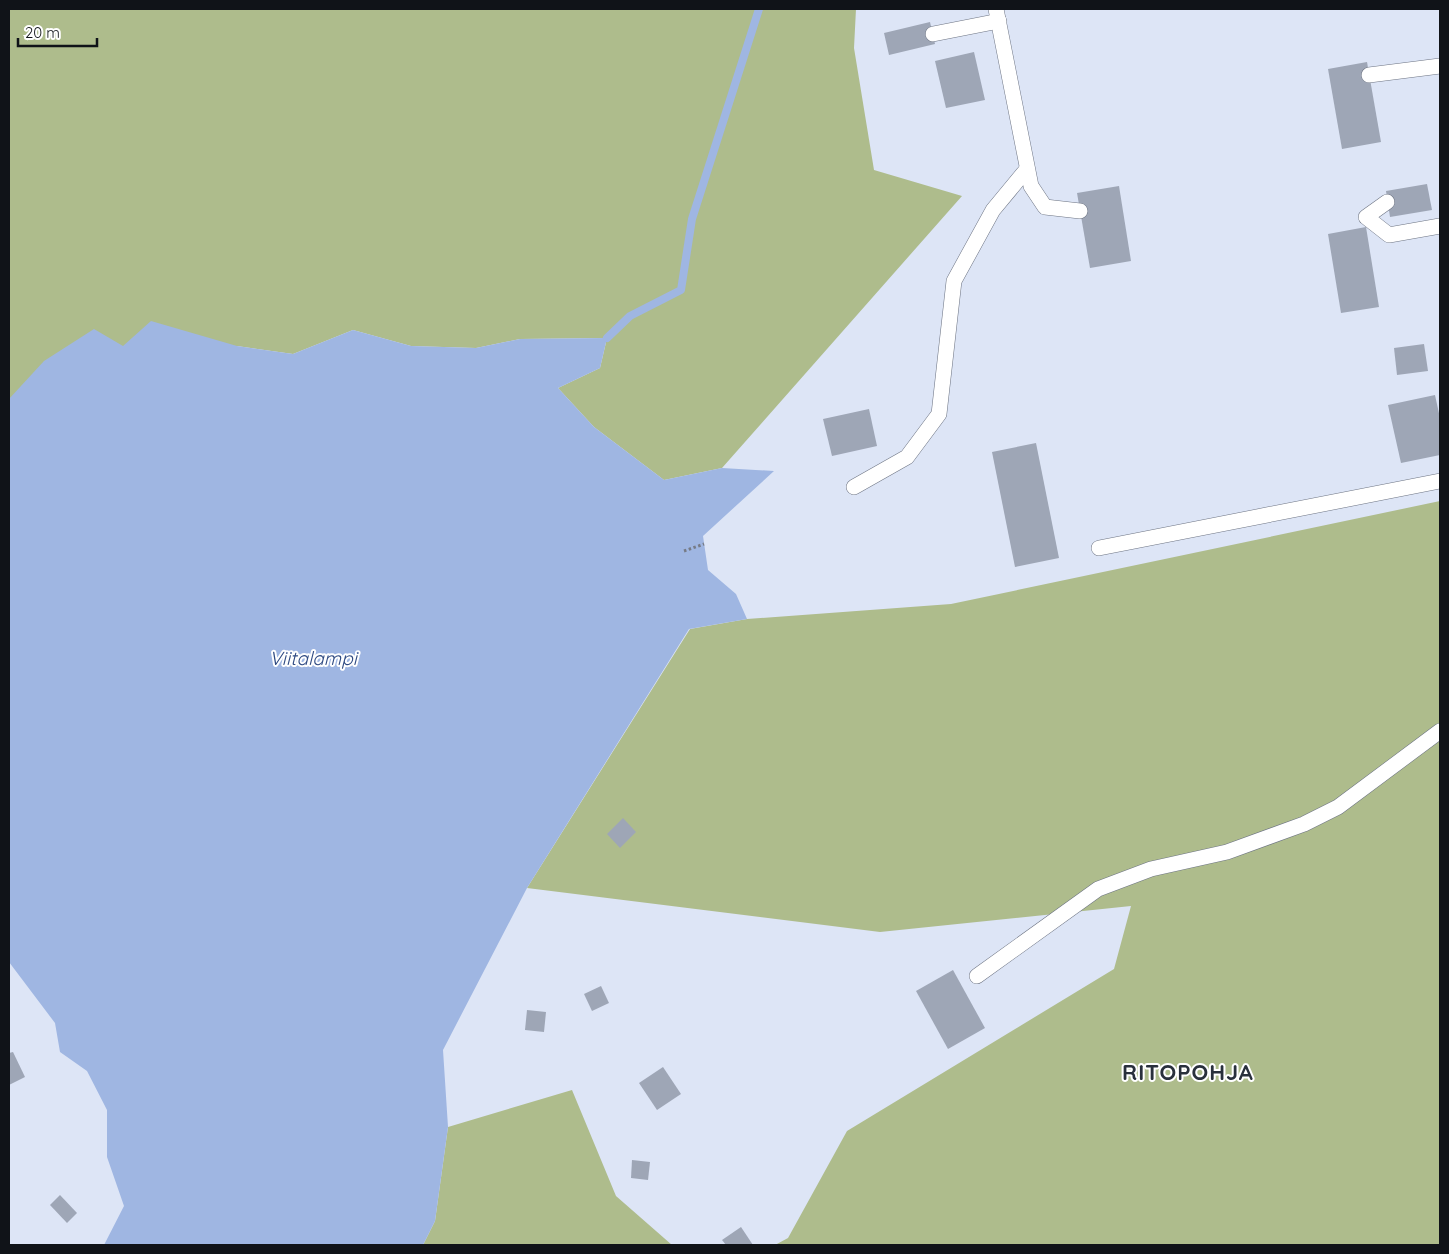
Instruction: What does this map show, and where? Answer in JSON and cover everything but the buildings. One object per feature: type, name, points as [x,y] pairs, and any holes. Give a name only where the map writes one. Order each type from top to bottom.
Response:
[{"type":"lane","points":[[933,34],[998,15],[1031,186],[1046,207],[1080,211]]},
{"type":"lane","points":[[1369,75],[1440,66]]},
{"type":"lane","points":[[854,487],[907,457],[939,414],[954,281],[993,210],[1027,169]]},
{"type":"lane","points":[[1387,202],[1366,217],[1389,235],[1440,226]]},
{"type":"lane","points":[[1099,548],[1440,481]]},
{"type":"lane","points":[[977,976],[1098,889],[1151,869],[1227,852],[1304,824],[1338,807],[1440,731]]},
{"type":"path","points":[[684,551],[704,544]]},
{"type":"green space","points":[[9,9],[856,9],[854,48],[874,170],[962,196],[722,468],[664,480],[594,427],[558,388],[600,368],[607,338],[520,339],[476,348],[411,346],[353,330],[293,354],[237,346],[123,346],[9,399]]},
{"type":"green space","points":[[1440,501],[1440,1245],[775,1245],[788,1238],[847,1131],[1114,969],[1131,906],[880,932],[527,888],[690,629],[747,619],[951,604]]},
{"type":"green space","points":[[572,1090],[616,1196],[672,1245],[423,1245],[435,1221],[448,1127]]},
{"type":"water","name":"Viitalampi","points":[[151,321],[237,346],[293,354],[353,330],[411,346],[476,348],[520,339],[607,338],[600,368],[558,388],[594,427],[664,480],[722,468],[774,471],[703,536],[708,570],[736,594],[747,619],[689,629],[527,888],[443,1050],[448,1127],[435,1221],[423,1245],[104,1245],[124,1206],[107,1157],[107,1110],[87,1071],[60,1052],[55,1023],[9,962],[9,399],[44,361],[94,329],[123,346]]},
{"type":"waterway","points":[[607,338],[630,316],[681,290],[692,219],[759,9]]},
{"type":"district","name":"RITOPOHJA","points":[[1188,1072]]}]
